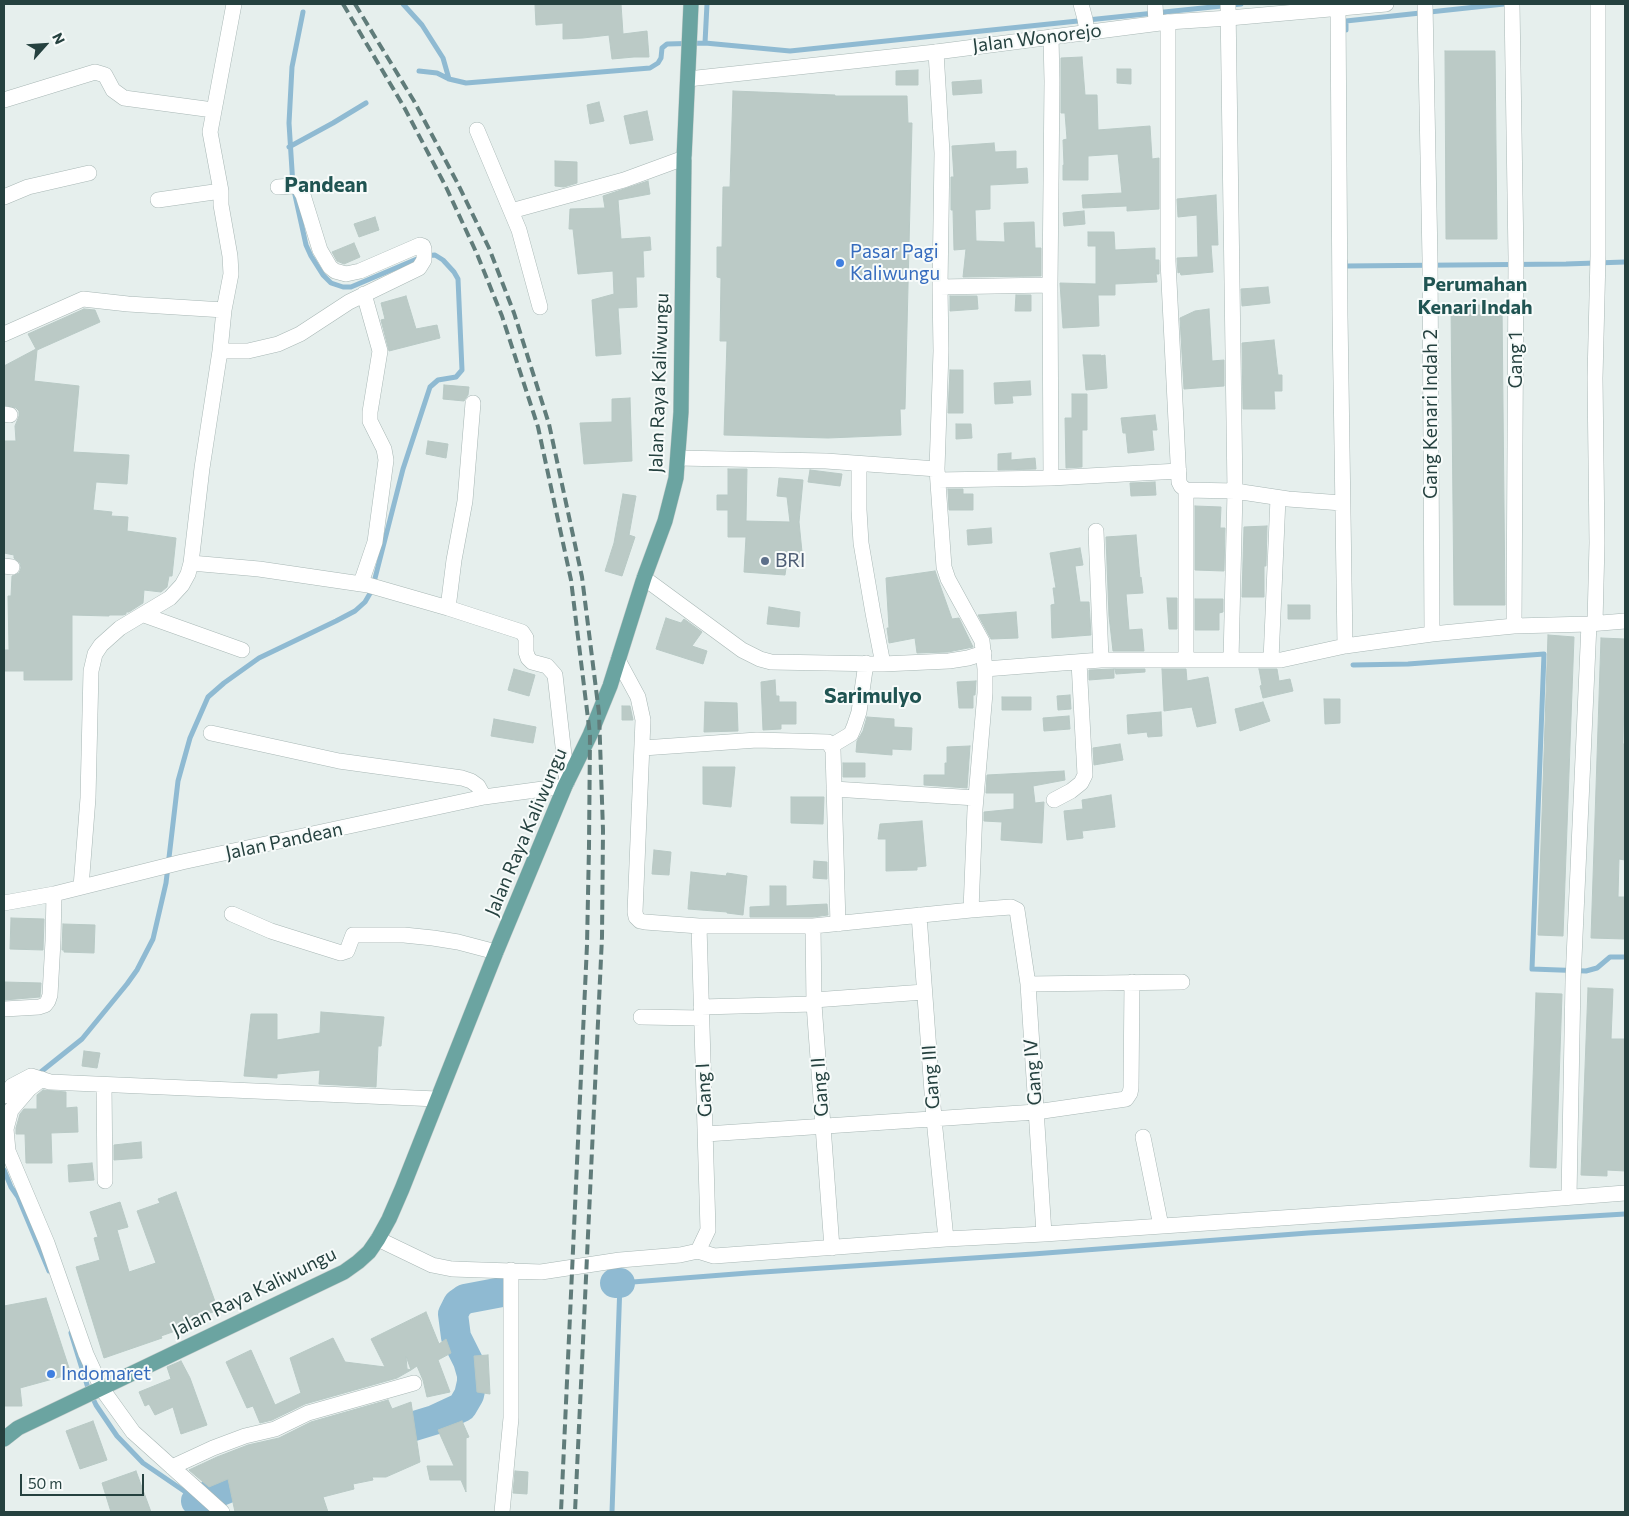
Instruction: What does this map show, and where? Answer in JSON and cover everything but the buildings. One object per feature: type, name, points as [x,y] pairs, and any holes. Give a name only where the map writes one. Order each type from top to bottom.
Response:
[{"type":"main road","name":"Jalan Raya Kaliwungu","points":[[4,1439],[18,1428],[344,1272],[358,1262],[378,1239],[402,1189],[496,952],[566,784],[590,735],[610,686],[644,578],[665,521],[676,478],[681,412],[684,158],[691,4]]},
{"type":"street","points":[[81,888],[88,798],[91,671],[95,654],[104,641],[120,628],[170,598],[182,585],[191,563],[202,468],[220,351],[224,310],[231,274],[230,256],[221,205],[221,191],[210,132],[234,4]]},
{"type":"street","points":[[1080,4],[1086,26]]},
{"type":"street","name":"Jalan Wonorejo","points":[[688,78],[936,52],[1051,37],[1086,26],[1158,16],[1229,10],[1386,4]]},
{"type":"street","name":"Gang 1","points":[[1512,4],[1516,266],[1514,626]]},
{"type":"street","points":[[1568,1197],[1574,981],[1597,543],[1595,378],[1598,256],[1598,4]]},
{"type":"street","points":[[1338,7],[1345,646]]},
{"type":"street","name":"Gang Kenari Indah 2","points":[[1425,9],[1430,258],[1432,634]]},
{"type":"street","points":[[1229,10],[1235,491],[1231,660]]},
{"type":"street","points":[[1158,16],[1179,482],[1186,490],[1235,491],[1278,498],[1342,503]]},
{"type":"street","points":[[1051,37],[1051,478]]},
{"type":"street","points":[[618,660],[634,689],[643,720],[635,912],[640,921],[700,926],[813,926],[971,910],[976,798],[985,692],[984,660],[982,641],[946,573],[938,474],[942,153],[936,52]]},
{"type":"street","points":[[4,100],[95,72],[105,75],[113,90],[124,98],[213,110]]},
{"type":"street","points":[[477,130],[518,230],[540,307]]},
{"type":"street","points":[[511,211],[624,180],[684,158]]},
{"type":"street","points":[[4,197],[28,188],[89,173]]},
{"type":"street","points":[[220,351],[248,351],[278,344],[300,334],[349,302],[419,268],[424,257],[423,246],[420,245],[360,271],[346,274],[335,271],[330,267],[320,250],[303,195],[299,188],[288,187]]},
{"type":"street","points":[[158,200],[221,191]]},
{"type":"street","points":[[940,287],[1050,285]]},
{"type":"street","points":[[364,294],[380,351],[370,421],[384,449],[386,460],[371,586]]},
{"type":"street","points":[[4,334],[83,298],[128,304],[224,310]]},
{"type":"street","points":[[448,608],[454,560],[465,501],[473,403]]},
{"type":"street","points":[[678,458],[826,461],[938,474],[1051,478],[1179,471]]},
{"type":"street","points":[[859,464],[858,510],[861,543],[883,664]]},
{"type":"street","points":[[1186,490],[1186,659]]},
{"type":"street","points":[[1271,660],[1278,498]]},
{"type":"street","points":[[1096,531],[1101,660]]},
{"type":"street","points":[[191,563],[259,569],[371,586],[522,632],[526,638],[528,658],[532,662],[547,666],[555,675],[566,784]]},
{"type":"street","points":[[644,578],[742,650],[771,662],[883,664],[949,661],[968,658],[1079,662],[1186,659],[1281,660],[1345,646],[1432,634],[1514,626],[1592,624],[1625,621]]},
{"type":"street","points":[[144,615],[242,650]]},
{"type":"street","points":[[1054,800],[1081,783],[1085,775],[1079,662]]},
{"type":"street","points":[[831,746],[851,734],[854,728],[859,712],[866,663]]},
{"type":"street","points":[[210,733],[339,761],[462,778],[478,786],[484,797]]},
{"type":"street","points":[[643,748],[757,740],[828,742],[833,750],[838,924]]},
{"type":"street","name":"Jalan Pandean","points":[[4,903],[54,894],[182,862],[484,797],[566,784]]},
{"type":"street","points":[[834,789],[976,798]]},
{"type":"street","points":[[4,1009],[39,1007],[45,1005],[48,1001],[50,995],[54,894]]},
{"type":"street","name":"Gang IV","points":[[971,910],[1011,907],[1017,910],[1028,984],[1044,1234]]},
{"type":"street","points":[[232,914],[271,931],[341,953],[347,951],[353,935],[404,935],[433,938],[458,942],[496,952]]},
{"type":"street","name":"Gang III","points":[[919,915],[934,1119],[946,1239]]},
{"type":"street","name":"Gang I","points":[[698,1252],[708,1230],[700,926]]},
{"type":"street","name":"Gang II","points":[[813,926],[814,1002],[832,1248]]},
{"type":"street","points":[[706,1134],[1036,1112],[1122,1100],[1129,1096],[1131,1088],[1132,982]]},
{"type":"street","points":[[1028,984],[1182,982]]},
{"type":"street","points":[[641,1017],[924,992]]},
{"type":"street","points":[[4,1096],[12,1086],[37,1078],[50,1082],[104,1085],[437,1099]]},
{"type":"street","points":[[37,1078],[11,1110],[6,1129],[8,1150],[47,1243],[80,1340],[100,1389],[133,1432],[217,1508]]},
{"type":"street","points":[[104,1085],[105,1181]]},
{"type":"street","points":[[1143,1137],[1161,1226]]},
{"type":"street","points":[[378,1239],[432,1265],[452,1268],[541,1272],[620,1260],[698,1252],[714,1256],[1459,1206],[1625,1193]]},
{"type":"street","points":[[502,1512],[511,1418],[511,1270]]},
{"type":"street","points":[[172,1467],[245,1436],[275,1429],[308,1412],[414,1382]]},
{"type":"waterway","points":[[403,4],[422,25],[443,58],[449,79]]},
{"type":"waterway","points":[[705,43],[707,4]]},
{"type":"waterway","points":[[419,71],[437,73],[449,79],[466,83],[650,68],[658,63],[661,58],[662,48],[667,44],[705,43],[790,51],[1241,4]]},
{"type":"waterway","points":[[1346,30],[1346,21],[1504,4]]},
{"type":"waterway","points":[[37,1075],[82,1039],[137,970],[153,939],[166,883],[178,781],[190,738],[208,697],[259,658],[355,611],[365,602],[372,590],[403,469],[430,387],[438,380],[456,377],[462,370],[458,279],[443,260],[435,255],[424,256],[351,287],[343,287],[331,283],[323,275],[306,245],[293,186],[289,123],[292,67],[303,12]]},
{"type":"waterway","points":[[289,147],[366,103]]},
{"type":"waterway","points":[[1345,261],[1345,266],[1625,262]]},
{"type":"waterway","points":[[1353,665],[1408,664],[1544,654],[1532,969],[1586,971],[1597,968],[1610,957],[1625,957]]},
{"type":"waterway","points":[[4,1170],[11,1187],[18,1197],[49,1271]]},
{"type":"waterway","points":[[612,1512],[620,1283],[1308,1233],[1625,1214]]},
{"type":"waterway","points":[[615,1283],[620,1283]]},
{"type":"waterway","points":[[375,1438],[434,1420],[462,1407],[469,1395],[472,1375],[468,1361],[456,1337],[453,1314],[458,1304],[465,1299],[502,1292]]},
{"type":"waterway","points":[[71,1333],[88,1388],[96,1405],[117,1436],[143,1463],[196,1501]]},
{"type":"waterway","points":[[209,1512],[196,1501],[267,1472]]},
{"type":"railway","points":[[343,4],[404,107],[446,187],[477,254],[502,316],[538,427],[571,580],[590,735],[589,846],[587,945],[561,1512]]},
{"type":"railway","points":[[355,4],[414,101],[489,248],[514,313],[549,424],[582,577],[599,713],[603,830],[602,937],[575,1512]]},
{"type":"place","name":"Pasar Pagi Kaliwungu","points":[[840,263]]},
{"type":"place","name":"BRI","points":[[765,561]]},
{"type":"place","name":"Indomaret","points":[[51,1374]]},
{"type":"district","name":"Pandean","points":[[326,185]]},
{"type":"district","name":"Perumahan Kenari Indah","points":[[1475,296]]},
{"type":"district","name":"Sarimulyo","points":[[873,696]]}]
